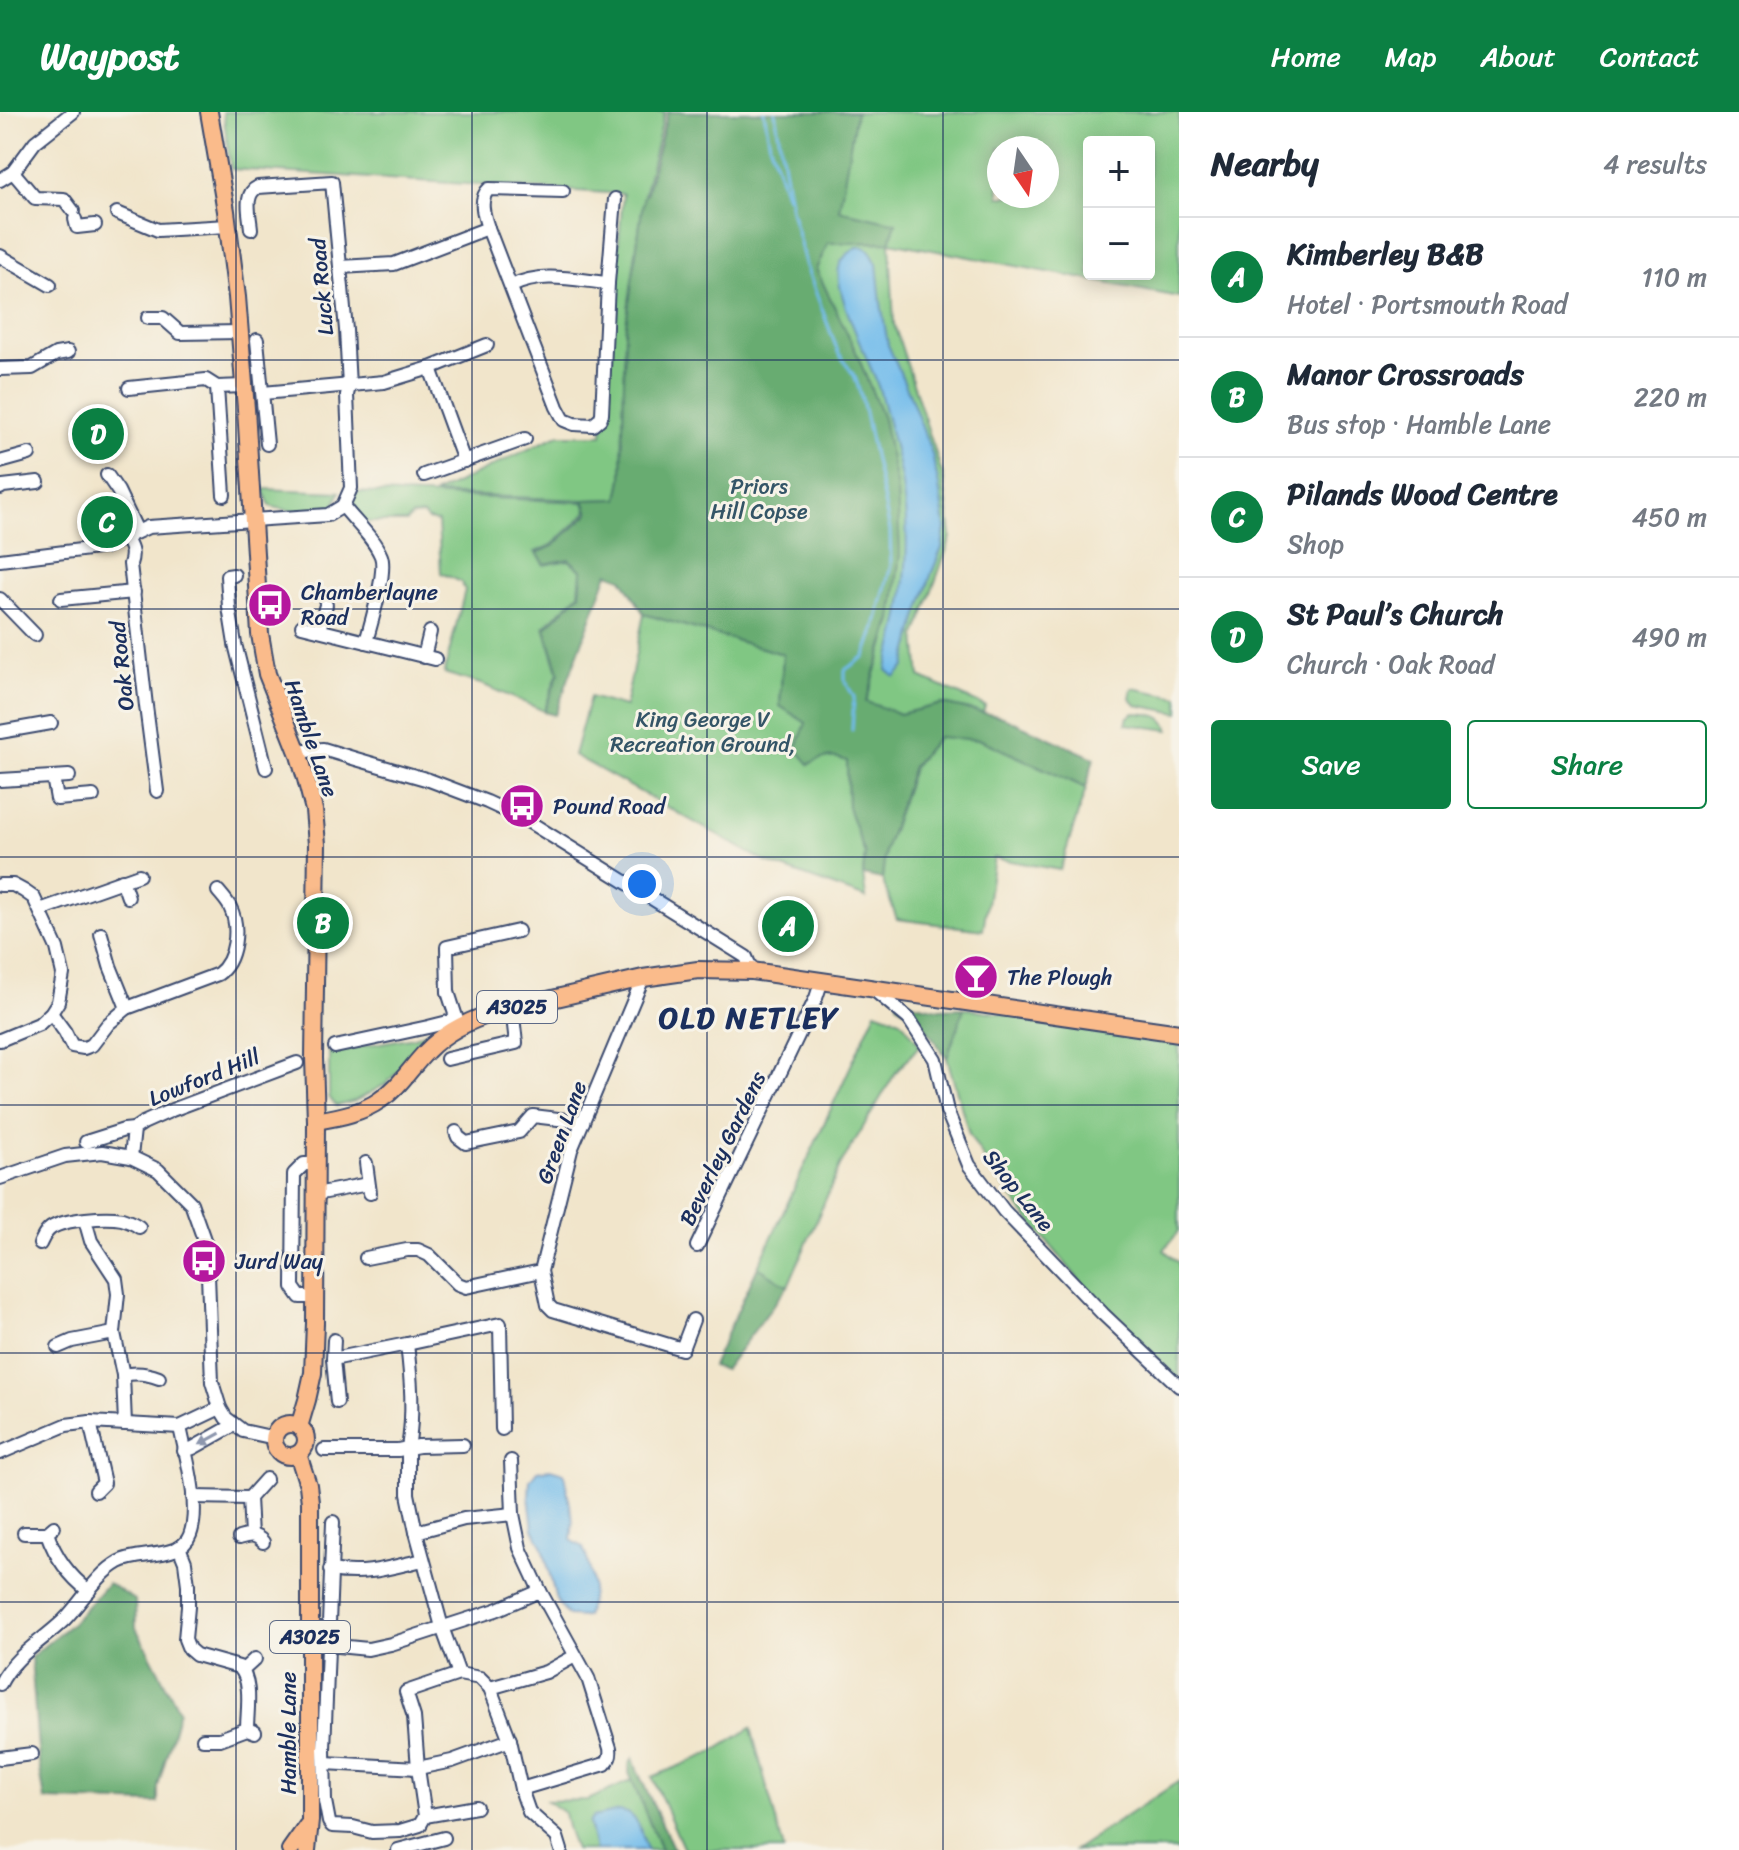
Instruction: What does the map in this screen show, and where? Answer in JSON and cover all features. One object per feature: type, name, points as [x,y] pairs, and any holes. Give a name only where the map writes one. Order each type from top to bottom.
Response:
[{"type":"main road","name":"Hamble Lane","points":[[209,112],[228,226],[240,332],[260,634],[267,674],[298,752],[314,810],[317,844],[313,1373],[299,1427]]},
{"type":"main road","name":"A3025","points":[[316,1121],[358,1112],[379,1101],[400,1084],[427,1050],[458,1023],[643,978],[698,970],[752,971],[822,980],[1179,1033]]},
{"type":"main road","points":[[294,1425],[305,1433],[306,1442],[302,1451],[288,1456],[276,1448],[275,1438],[279,1429],[294,1425]]},
{"type":"main road","name":"Hamble Lane","points":[[298,1454],[310,1502],[310,1821],[307,1850]]},
{"type":"main road","name":"Hamble Lane","points":[[290,1850],[310,1821]]},
{"type":"street","points":[[0,180],[13,172],[35,142],[73,112]]},
{"type":"street","points":[[13,172],[35,198],[64,199],[70,204],[77,227],[95,225]]},
{"type":"street","name":"Luck Road","points":[[251,229],[249,193],[253,189],[332,182],[349,386],[351,488],[343,506]]},
{"type":"street","points":[[563,191],[489,189],[483,196],[483,206],[488,228],[557,407],[564,420],[574,424],[593,425],[602,414],[615,199]]},
{"type":"street","points":[[117,213],[158,230],[228,226]]},
{"type":"street","points":[[340,267],[394,264],[488,228]]},
{"type":"street","points":[[0,256],[50,285]]},
{"type":"street","points":[[512,286],[527,279],[540,278],[608,283]]},
{"type":"street","points":[[148,318],[163,318],[180,333],[240,332]]},
{"type":"street","points":[[257,340],[267,444]]},
{"type":"street","points":[[0,369],[32,368],[62,353],[49,342]]},
{"type":"street","points":[[263,393],[384,382],[487,345]]},
{"type":"street","points":[[430,368],[464,461]]},
{"type":"street","points":[[129,388],[206,380],[217,387],[244,386]]},
{"type":"street","points":[[217,387],[229,474],[224,495]]},
{"type":"street","points":[[424,475],[525,439]]},
{"type":"street","points":[[0,462],[29,454]]},
{"type":"street","points":[[0,473],[2,487],[38,482]]},
{"type":"street","points":[[107,475],[137,531]]},
{"type":"street","points":[[0,560],[105,547],[148,527],[328,515],[343,506],[373,541],[383,563],[366,642]]},
{"type":"street","name":"Oak Road","points":[[125,537],[132,549],[130,564],[157,791]]},
{"type":"street","points":[[234,575],[227,576],[235,644],[266,768]]},
{"type":"street","points":[[61,599],[134,592]]},
{"type":"street","points":[[0,599],[35,635]]},
{"type":"street","points":[[319,630],[326,605]]},
{"type":"street","points":[[302,626],[429,658],[430,632]]},
{"type":"street","points":[[254,717],[279,709]]},
{"type":"street","points":[[0,732],[51,723]]},
{"type":"street","points":[[298,752],[323,749],[429,780],[526,820],[746,957],[752,971]]},
{"type":"street","points":[[0,780],[69,776]]},
{"type":"street","points":[[53,777],[57,799],[93,796]]},
{"type":"street","points":[[40,910],[139,875]]},
{"type":"street","points":[[122,880],[128,897]]},
{"type":"street","points":[[0,885],[13,885],[34,898],[57,948],[63,974],[58,1002],[51,1013],[39,1024],[0,1040]]},
{"type":"street","points":[[51,1013],[72,1046],[84,1048],[92,1045],[108,1024],[127,1008],[192,977],[218,974],[230,961],[235,930],[231,909],[218,891]]},
{"type":"street","points":[[335,1047],[458,1023],[448,992],[447,947],[514,928]]},
{"type":"street","points":[[101,934],[127,1008]]},
{"type":"street","name":"Green Lane","points":[[643,978],[571,1150],[541,1271],[548,1305],[573,1317],[682,1349],[693,1320]]},
{"type":"street","name":"Beverley Gardens","points":[[697,1246],[822,980]]},
{"type":"street","name":"Shop Lane","points":[[874,990],[909,1019],[935,1059],[947,1111],[969,1165],[1004,1211],[1103,1314],[1179,1386]]},
{"type":"street","points":[[447,1059],[516,1043],[512,1008]]},
{"type":"street","name":"Lowford Hill","points":[[86,1142],[134,1129],[172,1110],[293,1067]]},
{"type":"street","points":[[456,1132],[466,1143],[519,1132],[533,1116],[583,1122]]},
{"type":"street","name":"Lowford Hill","points":[[131,1157],[134,1129]]},
{"type":"street","points":[[0,1178],[65,1156],[102,1152],[131,1157],[158,1170],[191,1203],[207,1248],[212,1382],[220,1408],[226,1418],[243,1431],[275,1438]]},
{"type":"street","points":[[316,1194],[369,1188],[366,1163]]},
{"type":"street","points":[[315,1297],[300,1297],[293,1287],[294,1174],[304,1164],[316,1164]]},
{"type":"street","points":[[41,1235],[62,1223],[107,1218],[132,1222],[139,1227]]},
{"type":"street","points":[[85,1220],[91,1241],[116,1279],[118,1294],[114,1333],[123,1375],[125,1424]]},
{"type":"street","points":[[366,1258],[418,1250],[429,1255],[458,1284],[466,1287],[541,1271]]},
{"type":"street","points":[[333,1359],[500,1324],[502,1429]]},
{"type":"street","points":[[58,1347],[69,1335],[114,1333]]},
{"type":"street","points":[[334,1340],[337,1402]]},
{"type":"street","points":[[407,1344],[411,1386],[408,1494],[423,1560],[459,1674]]},
{"type":"street","points":[[123,1375],[153,1373]]},
{"type":"street","points":[[0,1453],[66,1425],[90,1422],[180,1427],[220,1408]]},
{"type":"street","points":[[90,1422],[104,1487]]},
{"type":"street","points":[[184,1451],[234,1425]]},
{"type":"street","points":[[1,1680],[25,1651],[64,1620],[110,1568],[121,1561],[166,1553],[189,1539],[193,1497],[180,1427]]},
{"type":"street","points":[[324,1450],[398,1450],[463,1445]]},
{"type":"street","points":[[511,1461],[513,1514],[520,1548],[588,1678],[610,1748],[609,1760],[605,1764],[521,1789]]},
{"type":"street","points":[[251,1538],[249,1498],[266,1479]]},
{"type":"street","points":[[193,1497],[249,1498]]},
{"type":"street","points":[[416,1532],[464,1519],[513,1514]]},
{"type":"street","points":[[333,1522],[325,1763],[325,1801],[329,1822],[332,1826],[372,1832],[400,1831],[420,1825],[425,1816],[414,1717],[406,1692],[459,1674],[480,1678],[490,1688],[510,1740],[529,1812],[557,1837],[561,1850]]},
{"type":"street","points":[[24,1533],[50,1530],[58,1557],[76,1581],[89,1591]]},
{"type":"street","points":[[179,1547],[188,1585],[185,1639],[189,1649],[196,1655],[239,1667],[243,1670],[247,1689],[251,1730],[220,1739],[203,1739]]},
{"type":"street","points":[[330,1570],[372,1572],[423,1560]]},
{"type":"street","points":[[327,1645],[368,1649],[391,1644],[496,1610],[540,1591]]},
{"type":"street","points":[[490,1688],[546,1672],[575,1656]]},
{"type":"street","points":[[243,1670],[255,1659]]},
{"type":"street","points":[[325,1763],[418,1768],[452,1761],[510,1740]]},
{"type":"street","points":[[0,1758],[32,1754]]},
{"type":"street","points":[[425,1816],[476,1807]]},
{"type":"street","points":[[398,1850],[420,1848],[444,1838]]},
{"type":"green space","points":[[223,112],[665,112],[644,195],[625,332],[622,479],[618,499],[434,494],[558,435],[602,435],[623,194],[231,169]]},
{"type":"green space","name":"Priors Hill Copse","points":[[668,112],[856,112],[839,210],[896,223],[890,242],[828,243],[816,269],[856,352],[883,419],[897,490],[900,554],[891,621],[866,702],[900,714],[942,704],[1003,717],[1094,758],[1086,788],[981,740],[938,737],[913,766],[885,851],[882,879],[863,875],[865,854],[848,807],[847,761],[828,758],[809,764],[796,749],[806,723],[780,706],[783,654],[644,614],[622,578],[608,573],[555,715],[544,712],[559,672],[545,628],[580,594],[582,571],[569,559],[545,564],[537,553],[553,546],[589,513],[584,500],[618,499],[622,479],[625,332],[644,195]]},
{"type":"green space","points":[[856,112],[1179,112],[1179,297],[1090,280],[1155,280],[1155,136],[1083,136],[1083,279],[890,242],[896,223],[838,210]]},
{"type":"green space","points":[[890,242],[894,324],[943,476],[951,537],[916,636],[920,677],[985,706],[983,713],[942,704],[900,714],[866,702],[892,621],[900,554],[897,490],[883,419],[856,352],[816,269],[828,243]]},
{"type":"green space","points":[[263,489],[340,492],[334,506],[302,511],[270,506]]},
{"type":"green space","points":[[353,492],[584,502],[587,512],[552,545],[535,552],[544,565],[569,560],[581,570],[579,594],[544,627],[558,672],[544,711],[484,685],[444,673],[465,590],[461,582],[441,573],[438,522],[428,520],[423,515],[412,516],[406,522],[357,522],[346,509]]},
{"type":"green space","name":"King George V Recreation Ground,","points":[[644,614],[783,654],[780,706],[807,723],[820,758],[834,756],[847,761],[848,807],[865,854],[863,875],[866,898],[766,862],[574,755],[590,697],[625,707]]},
{"type":"green space","points":[[1132,688],[1179,697],[1179,713],[1136,705],[1130,698]]},
{"type":"green space","points":[[1134,713],[1160,717],[1169,730],[1126,724],[1128,717]]},
{"type":"green space","points":[[938,736],[981,740],[1086,788],[1060,870],[994,858],[983,930],[897,919],[882,879],[885,851],[914,766]]},
{"type":"green space","points":[[898,1000],[938,1009],[964,1008],[947,1058],[920,1020],[897,1004]]},
{"type":"green space","points":[[964,1008],[1179,1041],[1179,1231],[1164,1250],[1179,1263],[1179,1380],[1084,1286],[1023,1212],[969,1134],[947,1058]]},
{"type":"green space","points":[[876,1011],[901,1020],[920,1045],[896,1072],[840,1166],[788,1286],[758,1267]]},
{"type":"green space","points":[[439,1027],[440,1030],[386,1084],[355,1101],[336,1106],[329,1097],[329,1052],[414,1037]]},
{"type":"green space","points":[[758,1267],[788,1286],[724,1370],[712,1366]]},
{"type":"green space","points":[[108,1583],[135,1600],[136,1628],[179,1710],[158,1787],[158,1803],[45,1800],[31,1657],[72,1623]]},
{"type":"green space","points":[[751,1728],[784,1850],[684,1850],[652,1777],[711,1753]]},
{"type":"green space","points":[[633,1758],[674,1850],[661,1850],[629,1773]]},
{"type":"green space","points":[[632,1780],[661,1850],[575,1850],[564,1813],[547,1801],[588,1800]]},
{"type":"green space","points":[[1179,1781],[1179,1850],[1075,1850]]},
{"type":"water","points":[[857,247],[870,251],[877,264],[888,345],[932,454],[945,528],[942,548],[917,618],[905,667],[895,677],[887,670],[904,587],[907,554],[905,506],[898,462],[880,392],[841,291],[840,264]]},
{"type":"water","points":[[550,1469],[564,1473],[573,1520],[571,1540],[583,1547],[589,1566],[592,1590],[586,1617],[568,1616],[556,1600],[543,1547],[533,1529],[530,1480],[537,1471]]},
{"type":"water","points":[[619,1811],[635,1819],[647,1850],[595,1850],[589,1823],[593,1817]]},
{"type":"waterway","points":[[764,112],[770,145],[787,197]]},
{"type":"waterway","points":[[775,112],[791,209],[806,266],[838,352],[855,377],[890,530],[891,565],[874,631],[865,656],[845,670],[845,681],[854,697],[852,730]]},
{"type":"place","name":"St Paul’s Church","points":[[98,434]]},
{"type":"place","name":"Pilands Wood Centre","points":[[107,522]]},
{"type":"place","name":"Chamberlayne Road","points":[[270,605]]},
{"type":"place","name":"Pound Road","points":[[522,806]]},
{"type":"place","name":"Manor Crossroads","points":[[323,923]]},
{"type":"place","name":"Kimberley B&B","points":[[788,926]]},
{"type":"place","name":"The Plough","points":[[976,977]]},
{"type":"place","name":"Jurd Way","points":[[204,1261]]},
{"type":"district","name":"OLD NETLEY","points":[[749,1018]]}]
